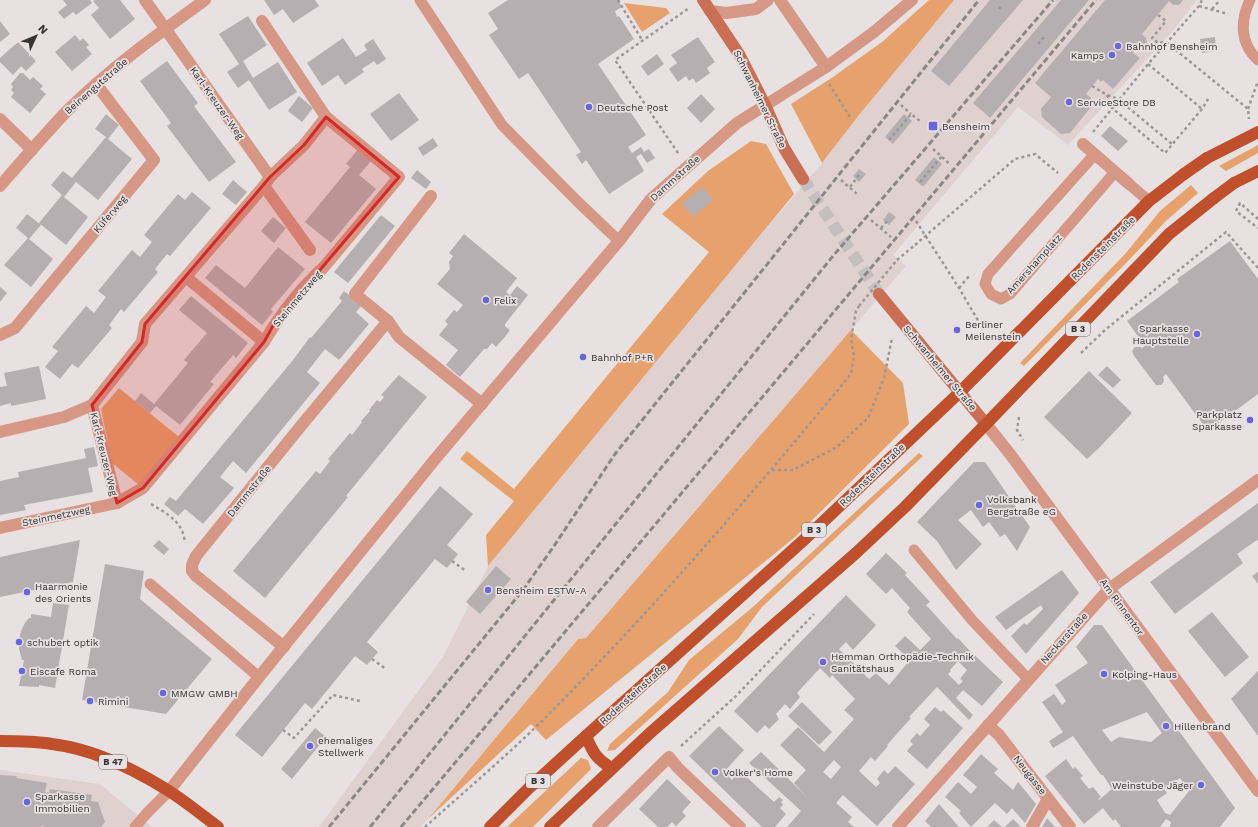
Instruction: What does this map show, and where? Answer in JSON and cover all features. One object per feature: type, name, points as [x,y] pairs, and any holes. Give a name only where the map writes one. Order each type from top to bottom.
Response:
[{"type":"main road","name":"Schwanheimer Straße","points":[[698,3],[710,11],[739,54],[765,105],[784,148],[803,179]]},
{"type":"main road","name":"Rodensteinstraße","points":[[490,827],[529,788],[806,538],[960,392],[1149,201],[1207,158],[1254,134]]},
{"type":"main road","name":"B 3","points":[[550,827],[611,768],[856,553],[905,507],[1169,234],[1234,183],[1258,171]]},
{"type":"main road","name":"Schwanheimer Straße","points":[[879,294],[986,424]]},
{"type":"main road","points":[[586,736],[593,752],[602,762],[611,768]]},
{"type":"main road","name":"B 47","points":[[0,741],[52,744],[83,751],[108,760],[136,772],[169,791],[218,827]]},
{"type":"street","name":"Karl-Kreuzer-Weg","points":[[144,0],[267,182],[310,250]]},
{"type":"street","name":"Beinengutstraße","points":[[0,186],[66,112],[96,84],[165,29],[205,0]]},
{"type":"street","points":[[710,11],[726,13],[756,9],[768,0]]},
{"type":"street","points":[[780,0],[823,69]]},
{"type":"street","name":"Dammstraße","points":[[169,791],[436,458],[619,241],[650,199],[737,123],[823,69],[874,32],[912,0]]},
{"type":"street","name":"Steinmetzweg","points":[[0,528],[117,503],[143,488],[264,342],[274,324],[399,177],[326,117],[262,21]]},
{"type":"street","name":"Küferweg","points":[[0,334],[15,328],[154,160],[96,84]]},
{"type":"street","name":"Karl-Kreuzer-Weg","points":[[0,432],[64,417],[92,405],[142,342],[145,324],[267,182],[304,145],[326,117]]},
{"type":"street","points":[[0,119],[32,150]]},
{"type":"street","points":[[1083,144],[1129,184]]},
{"type":"street","points":[[431,196],[355,294],[388,321],[399,336],[482,404]]},
{"type":"street","points":[[186,276],[264,342]]},
{"type":"street","name":"Dammstraße","points":[[196,556],[388,321]]},
{"type":"street","name":"Karl-Kreuzer-Weg","points":[[92,405],[117,503]]},
{"type":"street","name":"Am Rinnentor","points":[[986,424],[1010,454],[1258,791]]},
{"type":"street","name":"Neckarstraße","points":[[898,827],[1109,589],[1258,480]]},
{"type":"street","points":[[196,556],[192,565],[192,571],[284,647]]},
{"type":"street","name":"Neugasse","points":[[988,725],[999,735],[1070,827]]},
{"type":"street","points":[[598,827],[670,757],[678,768],[740,827]]},
{"type":"street","points":[[1032,827],[1048,799]]},
{"type":"lane","points":[[420,0],[502,125],[619,241]]},
{"type":"lane","points":[[1250,0],[1244,19],[1243,33],[1245,44],[1258,60]]},
{"type":"lane","name":"Amershamplatz","points":[[1095,154],[988,274],[985,284],[991,294],[1001,299],[1010,294],[1115,172]]},
{"type":"lane","points":[[1129,184],[1149,201]]},
{"type":"lane","points":[[914,550],[972,620],[1028,679]]},
{"type":"lane","points":[[150,584],[259,677]]},
{"type":"lane","points":[[135,827],[146,813],[169,791]]},
{"type":"path","points":[[619,0],[642,40]]},
{"type":"path","points":[[1083,144],[1118,99],[1166,42],[1200,6],[1202,0]]},
{"type":"path","points":[[1212,10],[1220,0]]},
{"type":"path","points":[[687,167],[615,60],[642,40],[698,3]]},
{"type":"path","points":[[1158,15],[1166,21],[1152,38],[1158,43],[1166,42],[1248,109]]},
{"type":"path","points":[[1038,44],[1044,37]]},
{"type":"path","points":[[1148,64],[1202,109]]},
{"type":"path","points":[[823,69],[850,117]]},
{"type":"path","points":[[1254,134],[1248,109],[1258,82]]},
{"type":"path","points":[[1092,86],[1107,95],[1118,99],[1172,144]]},
{"type":"path","points":[[1107,95],[1112,108],[1165,153],[1202,109],[1208,99]]},
{"type":"path","points":[[901,106],[920,121]]},
{"type":"path","points":[[889,140],[911,114]]},
{"type":"path","points":[[933,149],[951,165]]},
{"type":"path","points":[[425,827],[540,722],[632,628],[771,470],[851,374],[854,356],[852,339],[858,306],[897,260],[1015,159],[1035,154],[1058,174]]},
{"type":"path","points":[[920,182],[942,156]]},
{"type":"path","points":[[850,187],[859,175]]},
{"type":"path","points":[[841,180],[858,195]]},
{"type":"path","points":[[1258,220],[1240,203],[1236,211],[1258,228]]},
{"type":"path","points":[[881,228],[889,219]]},
{"type":"path","points":[[872,220],[891,236]]},
{"type":"path","points":[[916,221],[959,288],[983,329]]},
{"type":"path","points":[[1079,354],[1105,330],[1226,232],[1258,268]]},
{"type":"path","points":[[771,470],[793,470],[836,447],[868,418],[884,378],[897,316]]},
{"type":"path","points":[[1022,413],[1018,418],[1017,430],[1023,440]]},
{"type":"path","points":[[150,504],[175,519],[184,534],[185,551],[196,556]]},
{"type":"path","points":[[452,561],[466,571]]},
{"type":"path","points":[[372,659],[386,670]]},
{"type":"path","points":[[283,730],[294,738],[333,696],[360,701]]},
{"type":"highlighted area","points":[[326,117],[399,177],[274,324],[264,342],[143,488],[117,503],[92,405],[142,342],[145,324],[270,177],[304,145]]},
{"type":"shaded area","points":[[929,0],[954,0],[859,115],[822,163],[791,104],[833,77],[882,42]]},
{"type":"shaded area","points":[[954,0],[1197,0],[1171,33],[1068,145],[1018,107],[893,255],[906,266],[586,638],[578,639],[421,827],[319,827],[443,657],[488,566],[731,270],[822,163],[859,115]]},
{"type":"shaded area","points":[[624,3],[666,8],[670,13],[642,32]]},
{"type":"shaded area","points":[[751,141],[766,144],[794,194],[488,566],[486,535],[514,501],[460,459],[467,451],[514,489],[709,252],[662,214],[708,171]]},
{"type":"shaded area","points":[[1258,145],[1258,153],[1226,171],[1219,166]]},
{"type":"shaded area","points":[[1191,185],[1198,193],[1166,221],[1024,366],[1020,363],[1126,253],[1160,211]]},
{"type":"shaded area","points":[[851,330],[903,383],[909,424],[795,537],[546,740],[531,724],[428,819],[578,639],[586,638]]},
{"type":"shaded area","points":[[119,388],[179,437],[139,485],[112,463],[101,409]]},
{"type":"shaded area","points":[[919,453],[923,456],[762,607],[738,639],[615,750],[607,751],[610,744],[668,692],[689,660],[754,606]]},
{"type":"shaded area","points":[[581,758],[588,760],[591,769],[533,827],[507,827]]},
{"type":"shaded area","points":[[0,770],[100,784],[152,827],[0,827]]},
{"type":"building","points":[[63,0],[90,0],[92,3],[76,15],[73,12],[64,19],[58,12],[67,5]]},
{"type":"building","points":[[120,0],[135,19],[110,39],[91,15],[99,8],[93,1]]},
{"type":"building","points":[[264,0],[315,0],[319,6],[293,23],[283,9],[274,15]]},
{"type":"building","name":"Deutsche Post","points":[[508,0],[618,0],[622,7],[615,11],[617,17],[619,16],[634,39],[598,64],[646,135],[628,147],[632,153],[641,147],[644,152],[649,149],[655,158],[647,163],[641,154],[636,157],[644,171],[609,194],[586,160],[582,164],[576,155],[581,152],[528,73],[519,79],[489,35],[498,29],[488,13]]},
{"type":"building","points":[[990,0],[1023,0],[949,86],[931,71]]},
{"type":"building","points":[[1061,0],[1089,0],[990,118],[973,103]]},
{"type":"building","points":[[1105,0],[1183,0],[1179,5],[1173,5],[1169,1],[1142,34],[1146,38],[1147,44],[1144,48],[1137,48],[1133,53],[1140,58],[1113,89],[1103,80],[1101,82],[1098,79],[1086,94],[1091,98],[1091,107],[1070,133],[1061,134],[1042,117],[1041,109],[1051,97],[1035,83]]},
{"type":"building","points":[[248,16],[267,45],[243,61],[253,78],[278,62],[297,92],[269,110],[249,80],[238,88],[227,72],[239,64],[219,34]]},
{"type":"building","points":[[0,21],[10,34],[0,42]]},
{"type":"building","points":[[75,35],[80,41],[83,38],[89,45],[86,47],[92,54],[72,71],[55,52]]},
{"type":"building","points":[[698,37],[715,62],[707,68],[710,73],[696,83],[693,78],[689,81],[686,76],[678,82],[669,69],[677,63],[671,55]]},
{"type":"building","points":[[1215,37],[1216,51],[1202,53],[1200,39]]},
{"type":"building","points":[[343,38],[356,57],[367,50],[364,45],[373,39],[386,59],[377,65],[374,61],[362,69],[364,72],[345,85],[338,75],[322,86],[307,63]]},
{"type":"building","points":[[18,42],[36,61],[26,71],[21,66],[13,75],[0,62],[0,58]]},
{"type":"building","points":[[657,54],[664,64],[648,76],[641,66]]},
{"type":"building","points":[[167,61],[198,103],[194,106],[236,162],[209,182],[167,126],[171,123],[140,81]]},
{"type":"building","points":[[20,73],[23,73],[30,80],[33,77],[43,86],[40,89],[46,94],[30,113],[11,97],[14,93],[11,90],[13,87],[11,84]]},
{"type":"building","points":[[399,93],[419,120],[391,141],[370,114]]},
{"type":"building","points":[[701,94],[715,109],[701,123],[687,108]]},
{"type":"building","points":[[299,96],[313,108],[302,122],[288,111]]},
{"type":"building","points":[[106,114],[119,125],[108,139],[132,159],[98,200],[76,182],[64,197],[88,217],[66,245],[39,223],[62,195],[51,185],[63,171],[72,178],[106,137],[95,129]]},
{"type":"building","points":[[904,114],[912,121],[893,144],[885,137]]},
{"type":"building","points":[[1110,126],[1128,141],[1118,151],[1101,136]]},
{"type":"building","points":[[433,138],[438,146],[423,156],[418,148]]},
{"type":"building","points":[[358,149],[371,161],[359,175],[376,189],[331,243],[305,222],[350,167],[346,164]]},
{"type":"building","points":[[934,157],[942,164],[923,187],[915,180]]},
{"type":"building","points":[[859,169],[866,174],[859,182],[853,176]]},
{"type":"building","points":[[417,170],[431,182],[426,189],[411,178]]},
{"type":"building","points":[[233,180],[247,192],[236,205],[222,194]]},
{"type":"building","points":[[702,187],[713,199],[694,217],[682,204]]},
{"type":"building","points":[[192,192],[211,208],[170,256],[167,254],[155,269],[158,272],[124,312],[121,309],[109,325],[112,328],[78,368],[72,364],[60,379],[45,367],[58,351],[52,347],[86,306],[94,313],[106,297],[98,291],[132,250],[140,257],[152,242],[144,235],[178,194],[185,200]]},
{"type":"building","points":[[889,212],[896,217],[889,225],[883,220]]},
{"type":"building","points":[[27,214],[41,225],[29,239],[53,259],[31,287],[4,265],[28,238],[16,228]]},
{"type":"building","points":[[381,215],[395,226],[348,283],[334,272]]},
{"type":"building","points":[[273,217],[286,228],[274,243],[261,231]]},
{"type":"building","name":"Felix","points":[[464,234],[517,278],[506,292],[510,295],[517,286],[528,295],[505,324],[505,326],[510,330],[505,337],[496,347],[492,343],[487,349],[484,349],[460,377],[446,365],[458,350],[439,335],[448,324],[445,321],[454,310],[457,312],[463,305],[437,284],[450,269],[449,262],[453,256],[449,253]]},
{"type":"building","name":"Sparkasse Hauptstelle","points":[[1230,241],[1258,279],[1258,394],[1208,431],[1166,374],[1163,377],[1163,383],[1161,385],[1156,385],[1134,356],[1132,351],[1135,347],[1142,348],[1145,346],[1127,321],[1179,282],[1177,279]]},
{"type":"building","points":[[278,247],[305,269],[271,309],[273,312],[262,325],[205,278],[216,265],[245,288]]},
{"type":"building","points":[[0,287],[7,293],[0,302]]},
{"type":"building","points":[[344,291],[362,305],[356,312],[369,324],[339,360],[325,349],[307,372],[320,383],[246,473],[233,461],[220,477],[234,488],[203,524],[185,509],[178,516],[164,504],[170,497],[176,501],[293,360],[310,337],[311,338],[342,301],[339,298]]},
{"type":"building","points":[[191,296],[248,343],[236,358],[233,355],[210,382],[214,384],[180,425],[156,406],[150,413],[135,401],[141,393],[154,404],[188,363],[184,360],[207,333],[179,310]]},
{"type":"building","points":[[39,366],[46,399],[11,406],[11,403],[0,406],[0,387],[7,386],[4,373]]},
{"type":"building","points":[[1107,366],[1121,380],[1113,388],[1098,375]]},
{"type":"building","points":[[1089,371],[1132,413],[1087,459],[1044,417]]},
{"type":"building","points":[[399,375],[427,397],[346,496],[348,497],[265,598],[233,571],[316,471],[320,474],[330,461],[328,459],[350,433],[352,435],[377,400],[380,402],[384,397],[381,395]]},
{"type":"building","points":[[94,447],[98,466],[88,468],[93,492],[24,505],[26,510],[0,515],[0,481],[19,477],[18,472],[86,458],[84,449]]},
{"type":"building","name":"Volksbank Bergstraße eG","points":[[974,462],[985,462],[1030,527],[1017,551],[1005,534],[1000,537],[989,522],[983,527],[971,510],[958,520],[982,544],[956,570],[937,541],[917,522]]},
{"type":"building","points":[[440,486],[473,514],[447,545],[458,554],[447,568],[435,559],[367,642],[378,652],[367,665],[355,656],[312,709],[305,703],[262,757],[235,735]]},
{"type":"building","points":[[1258,503],[1258,541],[1257,540],[1237,554],[1243,563],[1175,614],[1150,582]]},
{"type":"building","points":[[80,540],[73,582],[0,597],[0,557]]},
{"type":"building","points":[[159,540],[169,549],[164,555],[153,546]]},
{"type":"building","points":[[886,553],[907,573],[905,575],[930,602],[926,605],[957,639],[958,638],[1003,682],[982,706],[963,690],[956,698],[973,715],[969,720],[937,687],[909,717],[911,718],[875,761],[871,757],[859,771],[876,787],[880,783],[877,779],[884,770],[888,774],[895,766],[915,784],[877,826],[843,795],[836,803],[852,817],[848,822],[854,827],[787,827],[801,811],[749,763],[761,752],[807,797],[794,783],[806,770],[780,745],[798,727],[824,752],[854,719],[844,710],[855,699],[832,675],[830,678],[820,668],[797,693],[800,697],[790,709],[785,704],[776,714],[779,719],[769,729],[765,725],[757,733],[734,711],[846,595],[876,625],[853,650],[846,642],[839,649],[869,679],[876,673],[889,685],[910,660],[895,646],[905,636],[920,650],[931,639],[907,612],[910,608],[892,588],[886,594],[866,574]],"holes":[[[958,661],[967,670],[960,679],[963,681],[959,685],[948,674]],[[834,760],[841,767],[831,779],[823,772]]]},
{"type":"building","points":[[105,564],[144,571],[140,599],[212,659],[166,714],[82,700]]},
{"type":"building","name":"Bensheim ESTW-A","points":[[496,566],[511,579],[480,614],[466,602]]},
{"type":"building","points":[[1062,570],[1079,593],[1026,654],[1011,636],[1024,623],[1027,625],[1043,609],[1041,605],[1006,630],[995,617]]},
{"type":"building","points":[[1258,572],[1258,584],[1252,576]]},
{"type":"building","points":[[53,603],[69,605],[55,688],[39,685],[39,687],[19,686],[24,660],[22,660],[19,649],[21,631],[25,623],[29,618],[31,618],[31,614],[51,617]]},
{"type":"building","points":[[1212,612],[1249,657],[1225,677],[1188,631]]},
{"type":"building","points":[[1094,625],[1102,625],[1235,808],[1220,827],[1170,827],[1171,822],[1166,819],[1160,827],[1121,827],[1115,819],[1113,821],[1103,808],[1084,824],[1045,776],[1066,759],[1073,769],[1075,767],[1083,776],[1080,778],[1089,789],[1093,787],[1101,797],[1098,799],[1099,800],[1112,789],[1073,736],[1053,748],[1049,741],[1063,732],[1042,702],[1054,694],[1062,705],[1066,701],[1055,685],[1088,663],[1076,647]],"holes":[[[1147,712],[1162,733],[1151,742],[1119,737],[1111,742],[1102,730]],[[1180,778],[1189,791],[1170,815],[1165,813],[1157,800],[1167,793],[1164,789]]]},
{"type":"building","points":[[1258,671],[1258,736],[1231,699]]},
{"type":"building","points":[[802,702],[832,732],[819,745],[788,716]]},
{"type":"building","points":[[935,707],[941,712],[943,710],[963,728],[927,769],[907,751],[913,744],[910,741],[917,733],[920,736],[930,725],[924,719]]},
{"type":"building","name":"Volker's Home","points":[[719,726],[744,750],[724,772],[732,780],[740,771],[774,802],[779,797],[783,800],[781,802],[783,805],[780,808],[786,814],[775,827],[762,827],[689,756]]},
{"type":"building","name":"ehemaliges Stellwerk","points":[[315,728],[326,737],[292,779],[281,769]]},
{"type":"building","points":[[981,754],[998,769],[994,773],[1013,790],[1018,782],[1036,804],[1025,823],[1012,808],[1007,814],[995,803],[971,827],[959,813],[961,811],[945,797],[958,782],[971,794],[977,787],[963,775]]},
{"type":"building","points":[[0,775],[17,776],[16,778],[47,783],[45,792],[49,793],[50,789],[92,795],[91,801],[98,802],[105,822],[101,827],[44,827],[42,825],[41,827],[0,827]]},
{"type":"building","points":[[667,779],[691,802],[682,812],[686,816],[676,826],[672,822],[667,827],[658,827],[639,809]]},
{"type":"building","points":[[939,804],[959,827],[931,827],[925,821]]},
{"type":"building","points":[[1047,818],[1055,827],[1042,827]]},
{"type":"building","points":[[1013,819],[1021,827],[1005,827]]},
{"type":"building","points":[[994,820],[1002,827],[987,827]]},
{"type":"tunnel","points":[[803,179],[879,294]]},
{"type":"railway","points":[[329,827],[523,590],[615,454],[979,0]]},
{"type":"railway","points":[[370,827],[833,256],[1053,0]]},
{"type":"railway","points":[[401,827],[1096,0]]},
{"type":"place","name":"Bahnhof Bensheim","points":[[1118,46]]},
{"type":"place","name":"Kamps","points":[[1112,55]]},
{"type":"place","name":"ServiceStore DB","points":[[1069,102]]},
{"type":"place","name":"Deutsche Post","points":[[589,107]]},
{"type":"place","name":"Bensheim","points":[[933,126]]},
{"type":"place","name":"Felix","points":[[486,300]]},
{"type":"place","name":"Berliner Meilenstein","points":[[957,330]]},
{"type":"place","name":"Sparkasse Hauptstelle","points":[[1197,334]]},
{"type":"place","name":"Bahnhof P+R","points":[[583,357]]},
{"type":"place","name":"Parkplatz Sparkasse","points":[[1250,420]]},
{"type":"place","name":"Volksbank Bergstraße eG","points":[[979,505]]},
{"type":"place","name":"Bensheim ESTW-A","points":[[488,590]]},
{"type":"place","name":"Haarmonie des Orients","points":[[27,592]]},
{"type":"place","name":"schubert optik","points":[[19,642]]},
{"type":"place","name":"Hemman Orthopädie-Technik Sanitätshaus","points":[[823,662]]},
{"type":"place","name":"Eiscafe Roma","points":[[22,671]]},
{"type":"place","name":"Kolping-Haus","points":[[1104,674]]},
{"type":"place","name":"MMGW GMBH","points":[[163,693]]},
{"type":"place","name":"Rimini","points":[[90,701]]},
{"type":"place","name":"Hillenbrand","points":[[1166,726]]},
{"type":"place","name":"ehemaliges Stellwerk","points":[[310,746]]},
{"type":"place","name":"Volker's Home","points":[[715,772]]},
{"type":"place","name":"Weinstube Jäger","points":[[1201,785]]},
{"type":"place","name":"Sparkasse Immobilien","points":[[27,802]]}]
